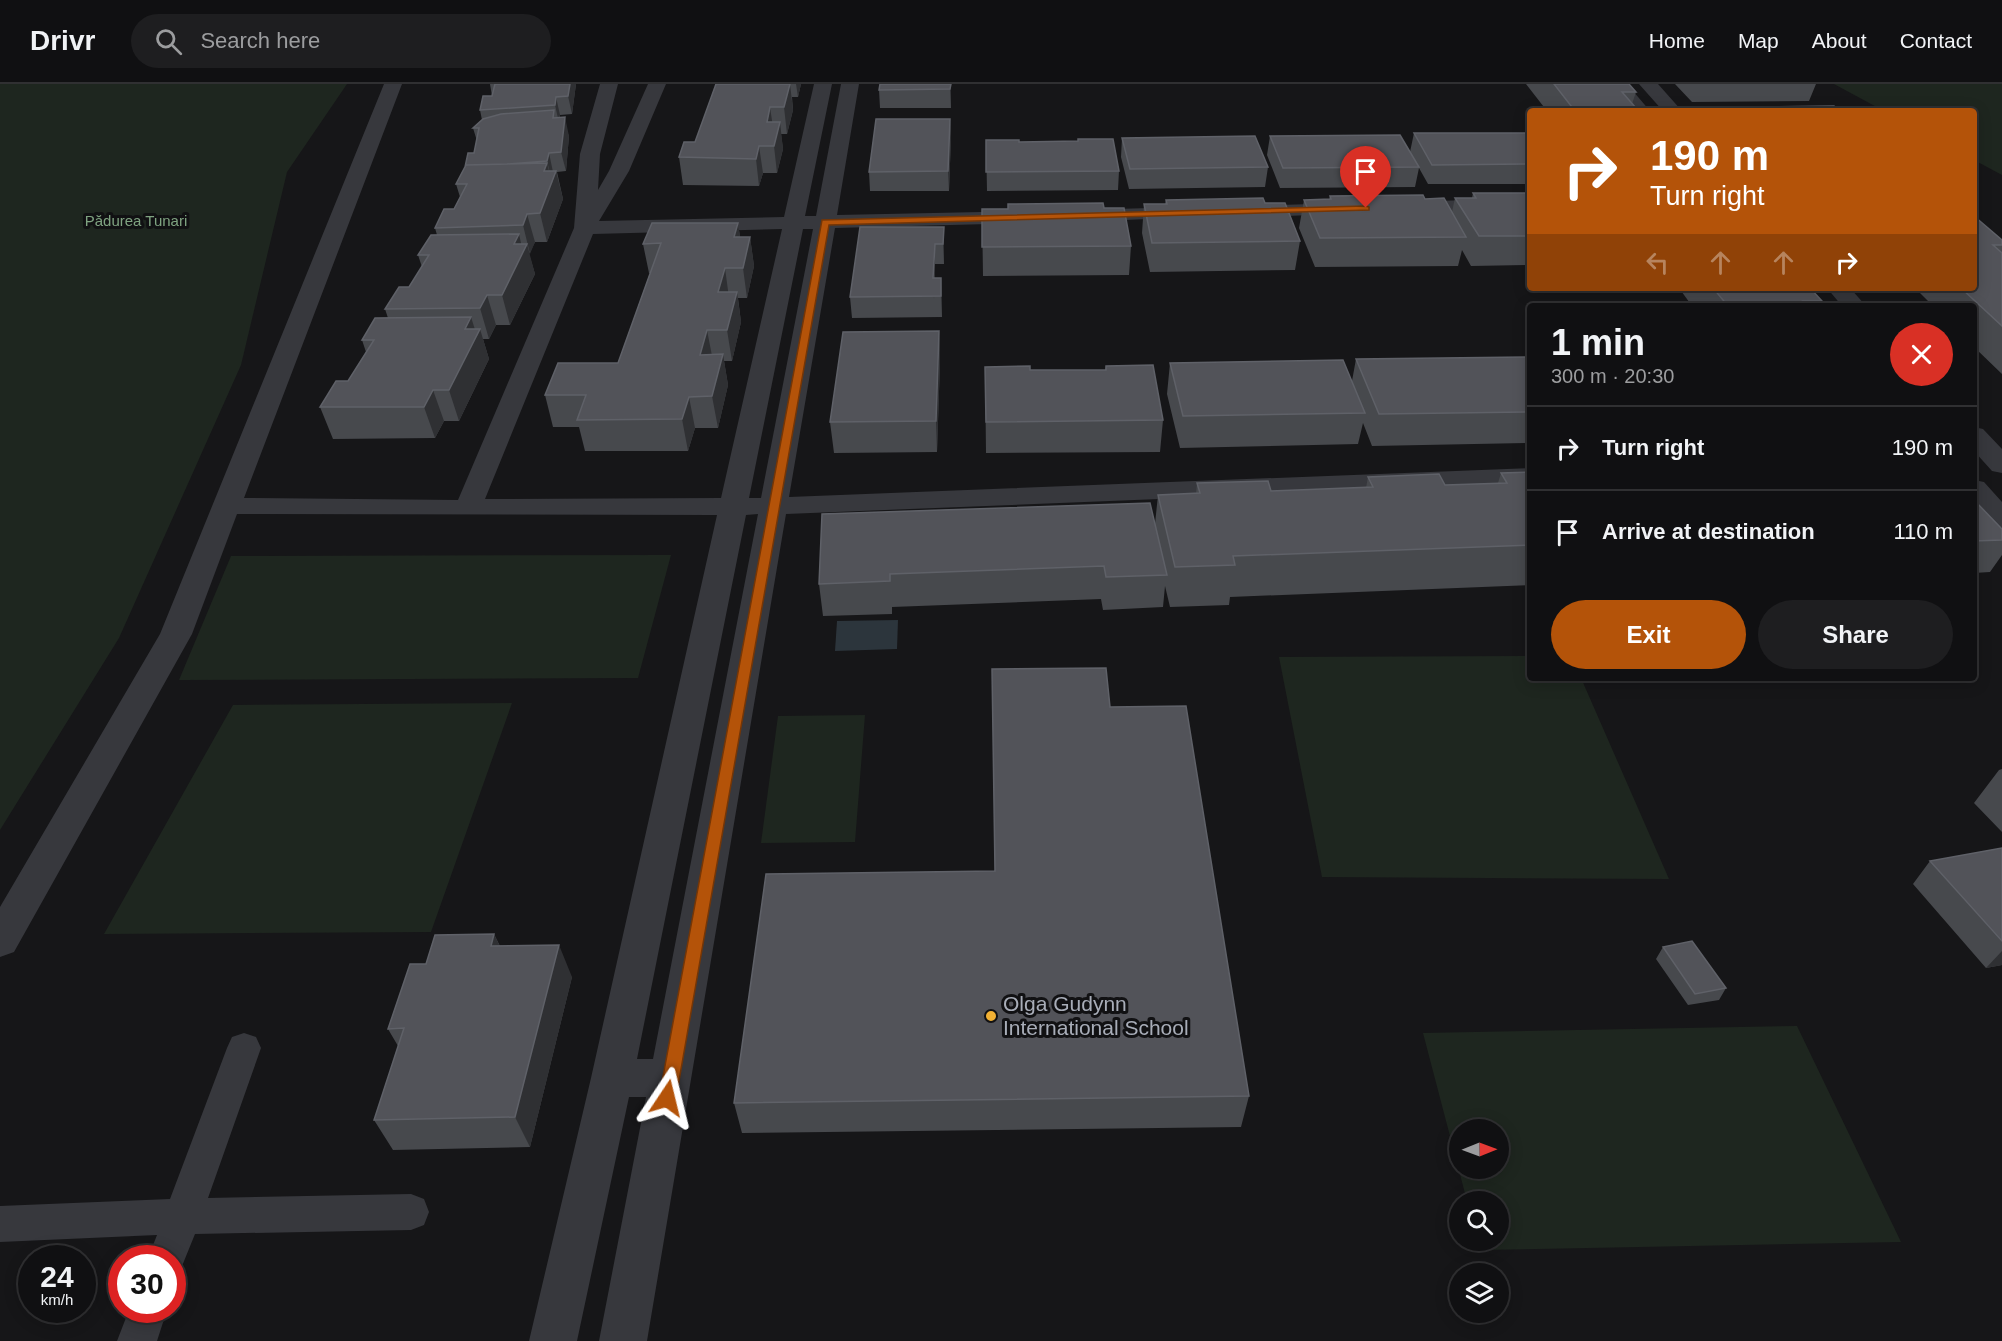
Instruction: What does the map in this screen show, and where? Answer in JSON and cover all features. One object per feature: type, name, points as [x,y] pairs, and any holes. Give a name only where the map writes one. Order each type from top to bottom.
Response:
[{"type":"street","points":[[0,941],[176,634],[393,84]]},
{"type":"street","points":[[585,228],[590,154],[609,84]]},
{"type":"street","points":[[468,508],[585,228],[619,171],[657,84]]},
{"type":"street","points":[[622,1341],[774,506],[810,222],[823,84]]},
{"type":"street","points":[[553,1341],[612,1078],[734,506],[810,222],[850,84]]},
{"type":"street","points":[[1617,84],[1638,108]]},
{"type":"street","points":[[1648,84],[1670,108]]},
{"type":"street","points":[[1387,208],[1527,204]]},
{"type":"street","points":[[585,228],[1363,208]]},
{"type":"street","points":[[1841,291],[1851,303]]},
{"type":"street","points":[[1977,439],[1994,460]]},
{"type":"street","points":[[227,506],[468,508],[774,506],[1527,476]]},
{"type":"street","points":[[1977,491],[2002,519]]},
{"type":"street","points":[[612,1078],[671,1078]]},
{"type":"lane","points":[[172,1245],[244,1048]]},
{"type":"lane","points":[[0,1224],[183,1216],[411,1212]]},
{"type":"lane","points":[[137,1341],[143,1323]]},
{"type":"green space","name":"Pădurea Tunari","points":[[0,84],[347,84],[287,172],[241,365],[119,638],[0,830]]},
{"type":"green space","points":[[1834,84],[2002,84],[2002,175],[1977,162],[1977,108],[1878,108]]},
{"type":"green space","points":[[671,555],[638,678],[179,680],[231,556]]},
{"type":"green space","points":[[1527,656],[1527,681],[1582,681],[1669,879],[1322,877],[1279,657]]},
{"type":"green space","points":[[512,703],[431,932],[104,934],[233,705]]},
{"type":"green space","points":[[865,715],[855,842],[761,843],[778,716]]},
{"type":"green space","points":[[1797,1026],[1901,1242],[1509,1249],[1509,1191],[1464,1191],[1461,1179],[1509,1179],[1509,1119],[1449,1119],[1449,1132],[1423,1033]]},
{"type":"shaded area","points":[[898,620],[897,649],[835,651],[837,621]]},
{"type":"building","points":[[495,84],[570,84],[568,96],[556,97],[555,105],[480,110],[483,96],[492,96]]},
{"type":"building","points":[[716,84],[790,84],[784,107],[770,107],[767,122],[780,122],[774,146],[759,146],[756,159],[679,157],[684,142],[695,142]]},
{"type":"building","points":[[880,84],[951,84],[950,89],[879,90]]},
{"type":"building","points":[[1554,84],[1629,84],[1636,92],[1622,92],[1636,108],[1573,108]]},
{"type":"building","points":[[1834,106],[1836,108],[1760,108]]},
{"type":"building","points":[[554,110],[553,118],[565,117],[561,152],[549,153],[547,161],[466,165],[465,167],[468,153],[474,153],[479,128],[473,128],[483,119],[501,114]]},
{"type":"building","points":[[876,119],[950,119],[948,171],[869,172]]},
{"type":"building","points":[[1414,133],[1527,133],[1527,164],[1432,165]]},
{"type":"building","points":[[1400,135],[1419,167],[1283,168],[1270,136]]},
{"type":"building","points":[[1255,136],[1268,167],[1130,169],[1122,138]]},
{"type":"building","points":[[1078,139],[1113,139],[1119,171],[986,172],[986,140],[1019,140],[1019,142],[1078,141]]},
{"type":"building","points":[[547,163],[544,171],[556,171],[540,213],[527,214],[523,225],[435,228],[444,209],[454,209],[467,184],[456,184],[466,165]]},
{"type":"building","points":[[1473,193],[1527,193],[1527,236],[1479,236],[1455,198],[1476,198]]},
{"type":"building","points":[[1423,195],[1425,199],[1444,198],[1466,237],[1320,238],[1304,200],[1331,199],[1330,196]]},
{"type":"building","points":[[1263,198],[1265,203],[1285,203],[1300,241],[1152,243],[1144,204],[1167,204],[1166,200]]},
{"type":"building","points":[[1103,203],[1104,208],[1124,208],[1131,246],[982,247],[982,209],[1008,209],[1008,204]]},
{"type":"building","points":[[1977,219],[2002,240],[2002,245],[1993,245],[2002,253],[2002,326],[1964,291],[1977,291]]},
{"type":"building","points":[[652,223],[738,223],[734,237],[750,237],[743,268],[725,268],[718,292],[737,292],[727,330],[707,330],[700,355],[723,354],[712,396],[689,397],[682,419],[577,420],[586,395],[545,395],[558,363],[618,363],[661,243],[643,244]]},
{"type":"building","points":[[860,227],[944,227],[943,244],[935,244],[933,278],[941,278],[941,296],[850,297]]},
{"type":"building","points":[[519,234],[514,244],[527,244],[502,295],[487,295],[480,308],[385,309],[399,287],[409,287],[429,255],[418,255],[431,235]]},
{"type":"building","points":[[1716,291],[1813,291],[1822,301],[1803,301],[1805,303],[1726,303]]},
{"type":"building","points":[[471,317],[465,329],[480,329],[449,390],[433,390],[424,407],[320,407],[336,381],[348,381],[374,340],[362,340],[375,318]]},
{"type":"building","points":[[939,331],[936,421],[830,422],[843,332]]},
{"type":"building","points":[[1527,357],[1527,412],[1379,414],[1356,359]]},
{"type":"building","points":[[1343,360],[1365,413],[1183,416],[1170,363]]},
{"type":"building","points":[[1153,365],[1163,420],[986,422],[985,367],[1030,366],[1030,370],[1106,370],[1106,366]]},
{"type":"building","points":[[1527,472],[1527,545],[1233,556],[1235,565],[1175,567],[1158,495],[1200,493],[1197,483],[1268,481],[1271,491],[1373,487],[1368,477],[1439,474],[1445,485],[1507,483],[1501,473]]},
{"type":"building","points":[[1150,503],[1167,575],[1106,577],[1104,566],[890,574],[890,581],[819,584],[822,514]]},
{"type":"building","points":[[1977,503],[2002,529],[2002,540],[1977,541]]},
{"type":"building","name":"Olga Gudynn International School","points":[[1106,668],[1110,707],[1186,706],[1249,1096],[734,1103],[766,874],[995,871],[992,669]]},
{"type":"building","points":[[2002,848],[2002,941],[1930,861]]},
{"type":"building","points":[[494,934],[491,946],[559,945],[515,1117],[374,1120],[404,1028],[388,1029],[410,964],[426,964],[435,935]]},
{"type":"building","points":[[1692,941],[1726,988],[1695,994],[1663,947]]},
{"type":"place","name":"Olga Gudynn International School","points":[[991,1016]]},
{"type":"route","points":[[667,1098],[825,222],[1366,208]]}]
